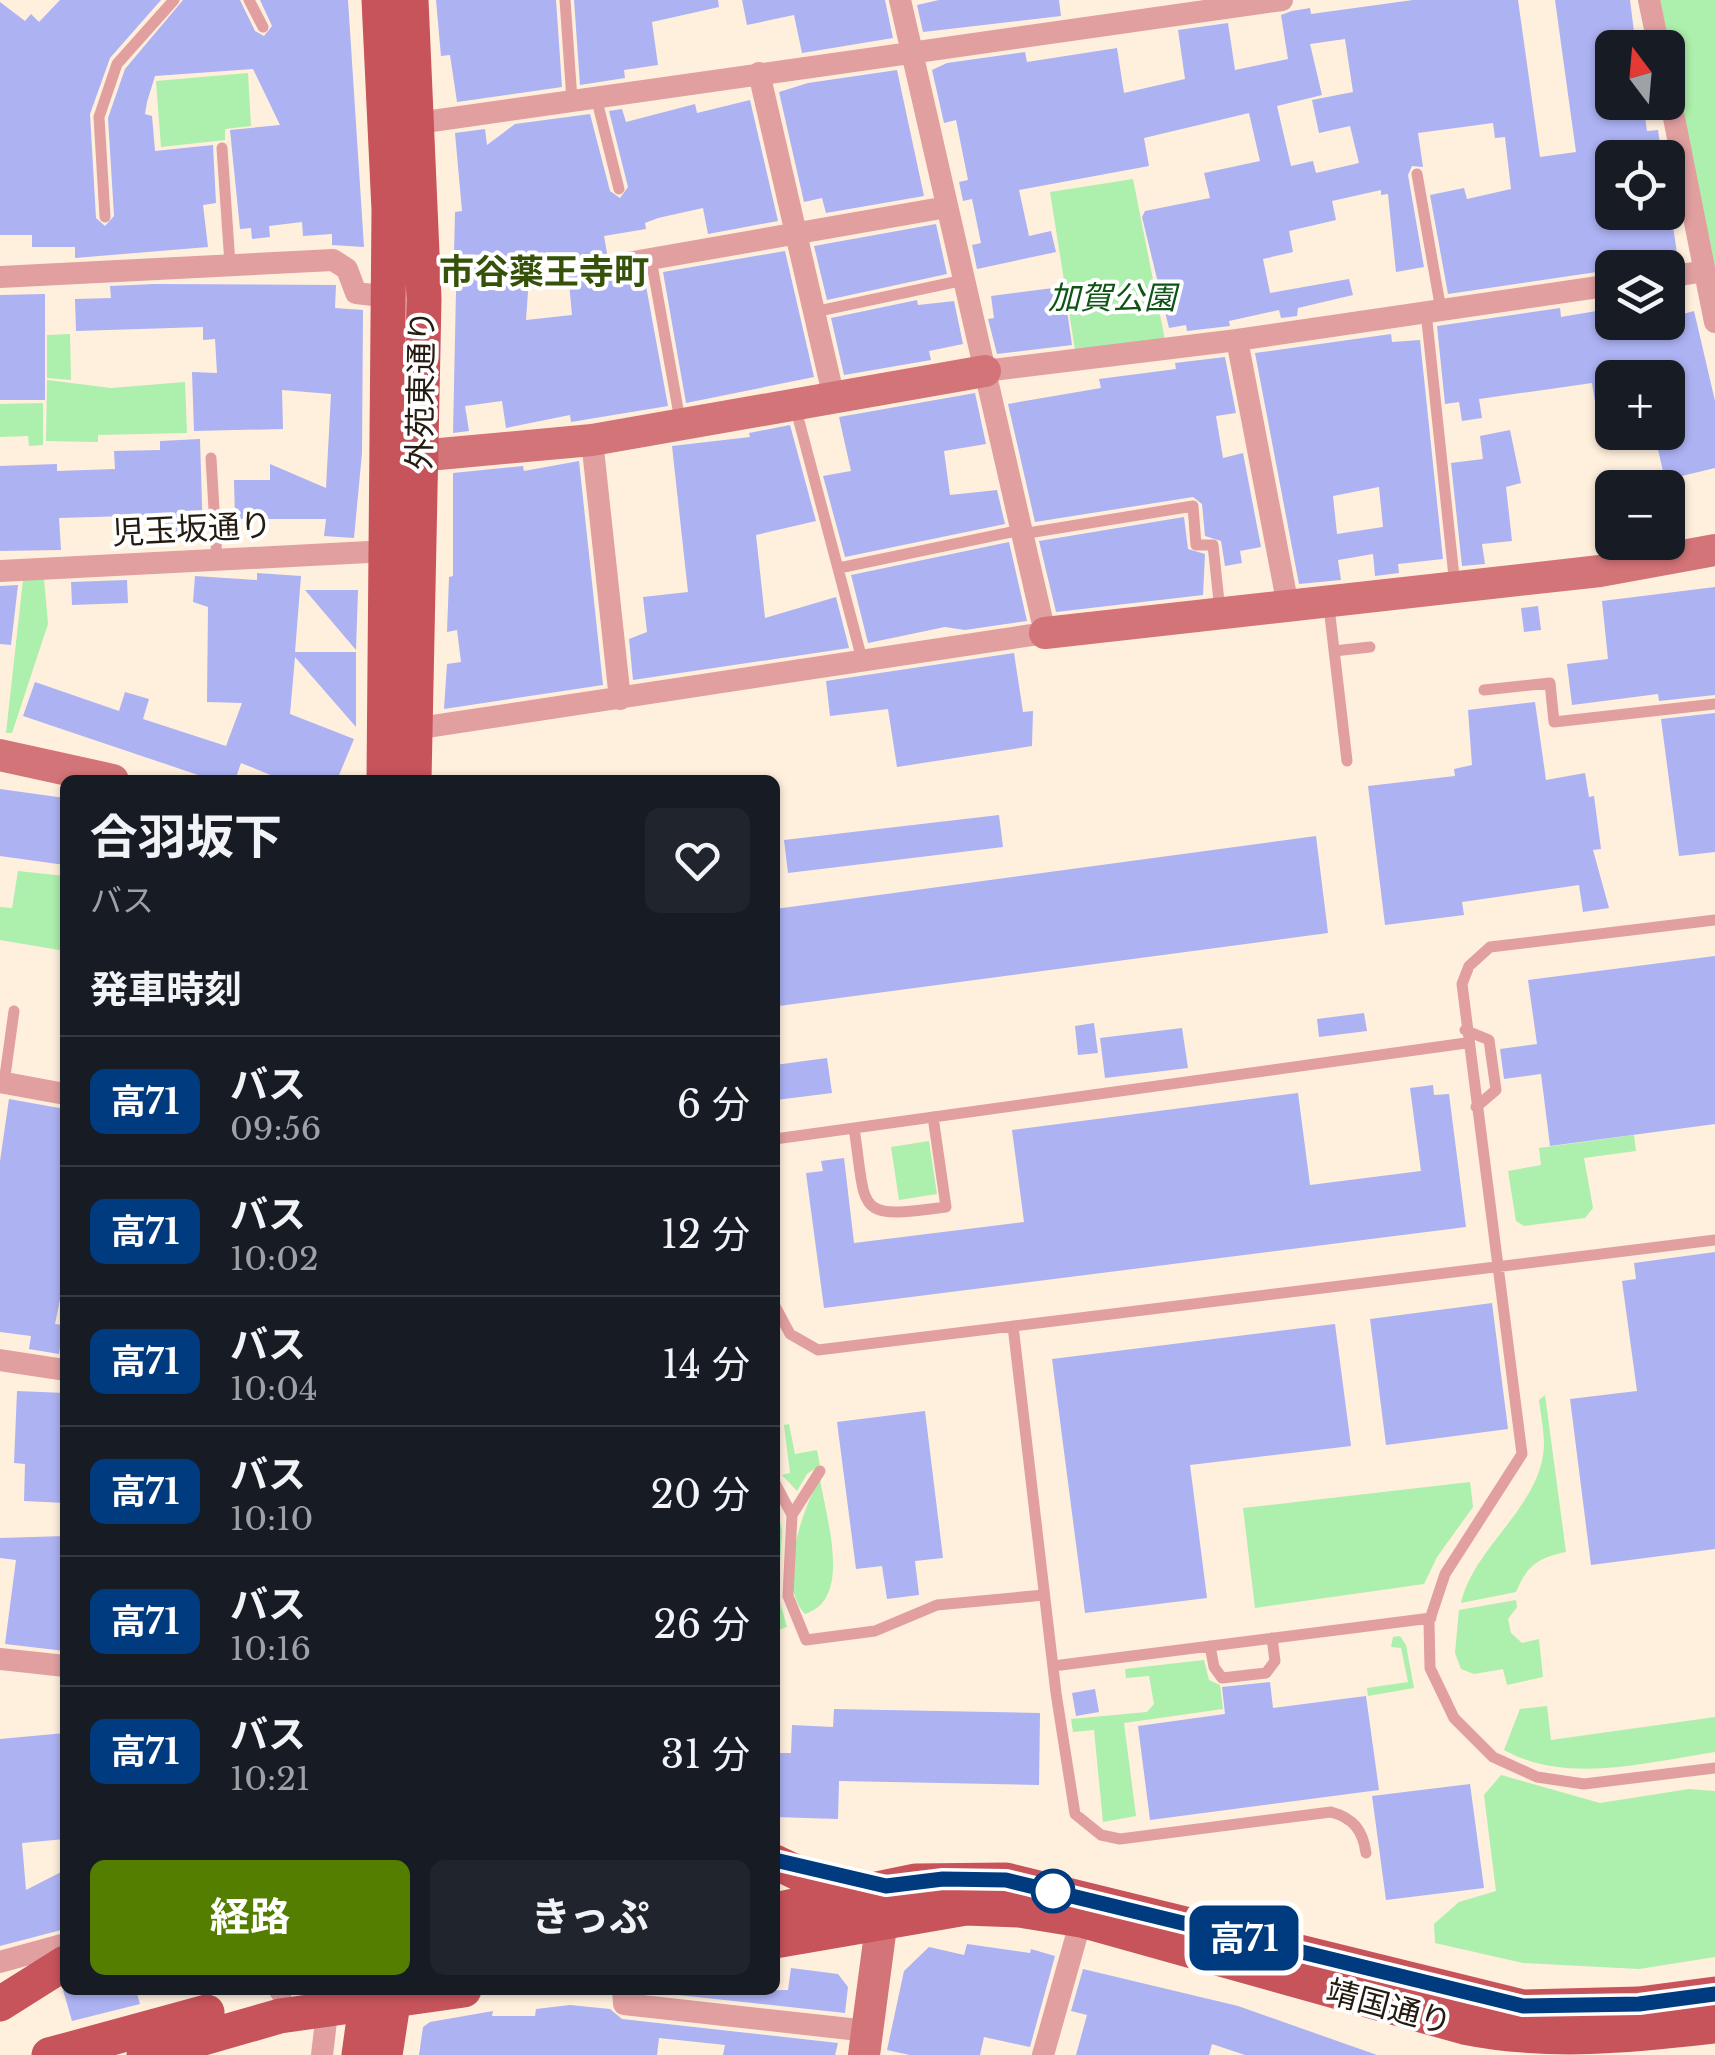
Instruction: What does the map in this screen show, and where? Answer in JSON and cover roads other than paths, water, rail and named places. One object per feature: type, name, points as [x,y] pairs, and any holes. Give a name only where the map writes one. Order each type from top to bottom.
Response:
[{"type":"main road","name":"外苑東通り","points":[[379,0],[402,126],[424,299],[405,457],[388,551],[384,775]]},
{"type":"main road","name":"外苑東通り","points":[[411,0],[390,297],[405,457],[414,775]]},
{"type":"main road","points":[[780,1863],[847,1894]]},
{"type":"main road","points":[[780,1863],[885,1903]]},
{"type":"main road","points":[[780,1907],[808,1896],[814,1885],[811,1877]]},
{"type":"main road","name":"靖国通り","points":[[780,1938],[943,1879],[1006,1880],[1523,2006],[1639,2004],[1715,1994]]},
{"type":"main road","name":"靖国通り","points":[[780,1908],[847,1894],[885,1903],[996,1907],[1080,1920],[1426,2017],[1518,2047],[1715,2026]]},
{"type":"main road","points":[[0,2004],[60,1966]]},
{"type":"main road","points":[[49,2055],[292,1996],[321,1995]]},
{"type":"main road","points":[[359,2055],[367,1995]]},
{"type":"main road","points":[[385,2055],[394,1995]]},
{"type":"main road","points":[[144,2055],[292,1996]]},
{"type":"street","points":[[900,0],[1045,632]]},
{"type":"street","points":[[402,126],[1282,0]]},
{"type":"street","points":[[1650,0],[1656,30]]},
{"type":"street","points":[[759,73],[833,394]]},
{"type":"street","points":[[1674,120],[1715,322]]},
{"type":"street","points":[[616,265],[947,207]]},
{"type":"street","points":[[0,277],[333,260],[346,269],[356,293],[390,297]]},
{"type":"street","points":[[1685,274],[1705,271]]},
{"type":"street","points":[[405,457],[592,440],[833,394],[1595,287]]},
{"type":"street","points":[[1237,340],[1288,606]]},
{"type":"street","points":[[592,440],[620,699]]},
{"type":"street","points":[[413,729],[864,663],[1045,632],[1455,588],[1715,550]]},
{"type":"street","name":"児玉坂通り","points":[[0,572],[388,551]]},
{"type":"street","points":[[0,755],[90,775]]},
{"type":"street","points":[[2,1083],[60,1093]]},
{"type":"street","points":[[0,1360],[60,1369]]},
{"type":"street","points":[[0,1659],[60,1665]]},
{"type":"street","points":[[623,1995],[624,2004],[867,2048],[885,1903]]},
{"type":"street","points":[[1044,2055],[1080,1920]]},
{"type":"street","points":[[0,1962],[60,1945]]},
{"type":"street","points":[[292,1996],[326,2021],[322,2055]]},
{"type":"lane","points":[[105,217],[98,116],[117,64],[174,0]]},
{"type":"lane","points":[[250,0],[262,27]]},
{"type":"lane","points":[[565,0],[572,100]]},
{"type":"lane","points":[[596,97],[618,189]]},
{"type":"lane","points":[[222,148],[230,264]]},
{"type":"lane","points":[[1417,174],[1434,311],[1455,588]]},
{"type":"lane","points":[[652,258],[680,424]]},
{"type":"lane","points":[[814,312],[964,280]]},
{"type":"lane","points":[[794,402],[864,663]]},
{"type":"lane","points":[[211,458],[218,560]]},
{"type":"lane","points":[[839,568],[1022,532],[1193,506],[1196,545],[1213,545],[1220,614]]},
{"type":"lane","points":[[1328,602],[1347,762]]},
{"type":"lane","points":[[1334,651],[1370,647]]},
{"type":"lane","points":[[1484,690],[1550,683],[1554,722],[1715,704]]},
{"type":"lane","points":[[1715,920],[1490,947],[1478,954],[1462,984],[1522,1454],[1445,1574],[1431,1618],[1430,1668],[1454,1718],[1493,1757],[1512,1768],[1584,1784],[1715,1768]]},
{"type":"lane","points":[[2,1083],[14,1012]]},
{"type":"lane","points":[[780,1138],[1466,1036],[1489,1040],[1495,1064],[1496,1090],[1476,1107]]},
{"type":"lane","points":[[854,1128],[868,1206],[890,1215],[946,1207],[933,1117]]},
{"type":"lane","points":[[780,1315],[790,1334],[818,1350],[1715,1240]]},
{"type":"lane","points":[[1013,1326],[1070,1798],[1087,1827],[1120,1839],[1331,1812],[1347,1816],[1356,1826],[1366,1853]]},
{"type":"lane","points":[[820,1472],[792,1515],[788,1596],[806,1640],[875,1632],[936,1604],[1044,1595]]},
{"type":"lane","points":[[780,1492],[792,1515]]},
{"type":"lane","points":[[1053,1666],[1431,1618]]},
{"type":"lane","points":[[1210,1646],[1214,1667],[1222,1678],[1266,1673],[1275,1661],[1272,1638]]},
{"type":"district","name":"市谷薬王寺町","points":[[544,272]]},
{"type":"park label","name":"加賀公園","points":[[1112,298]]}]
